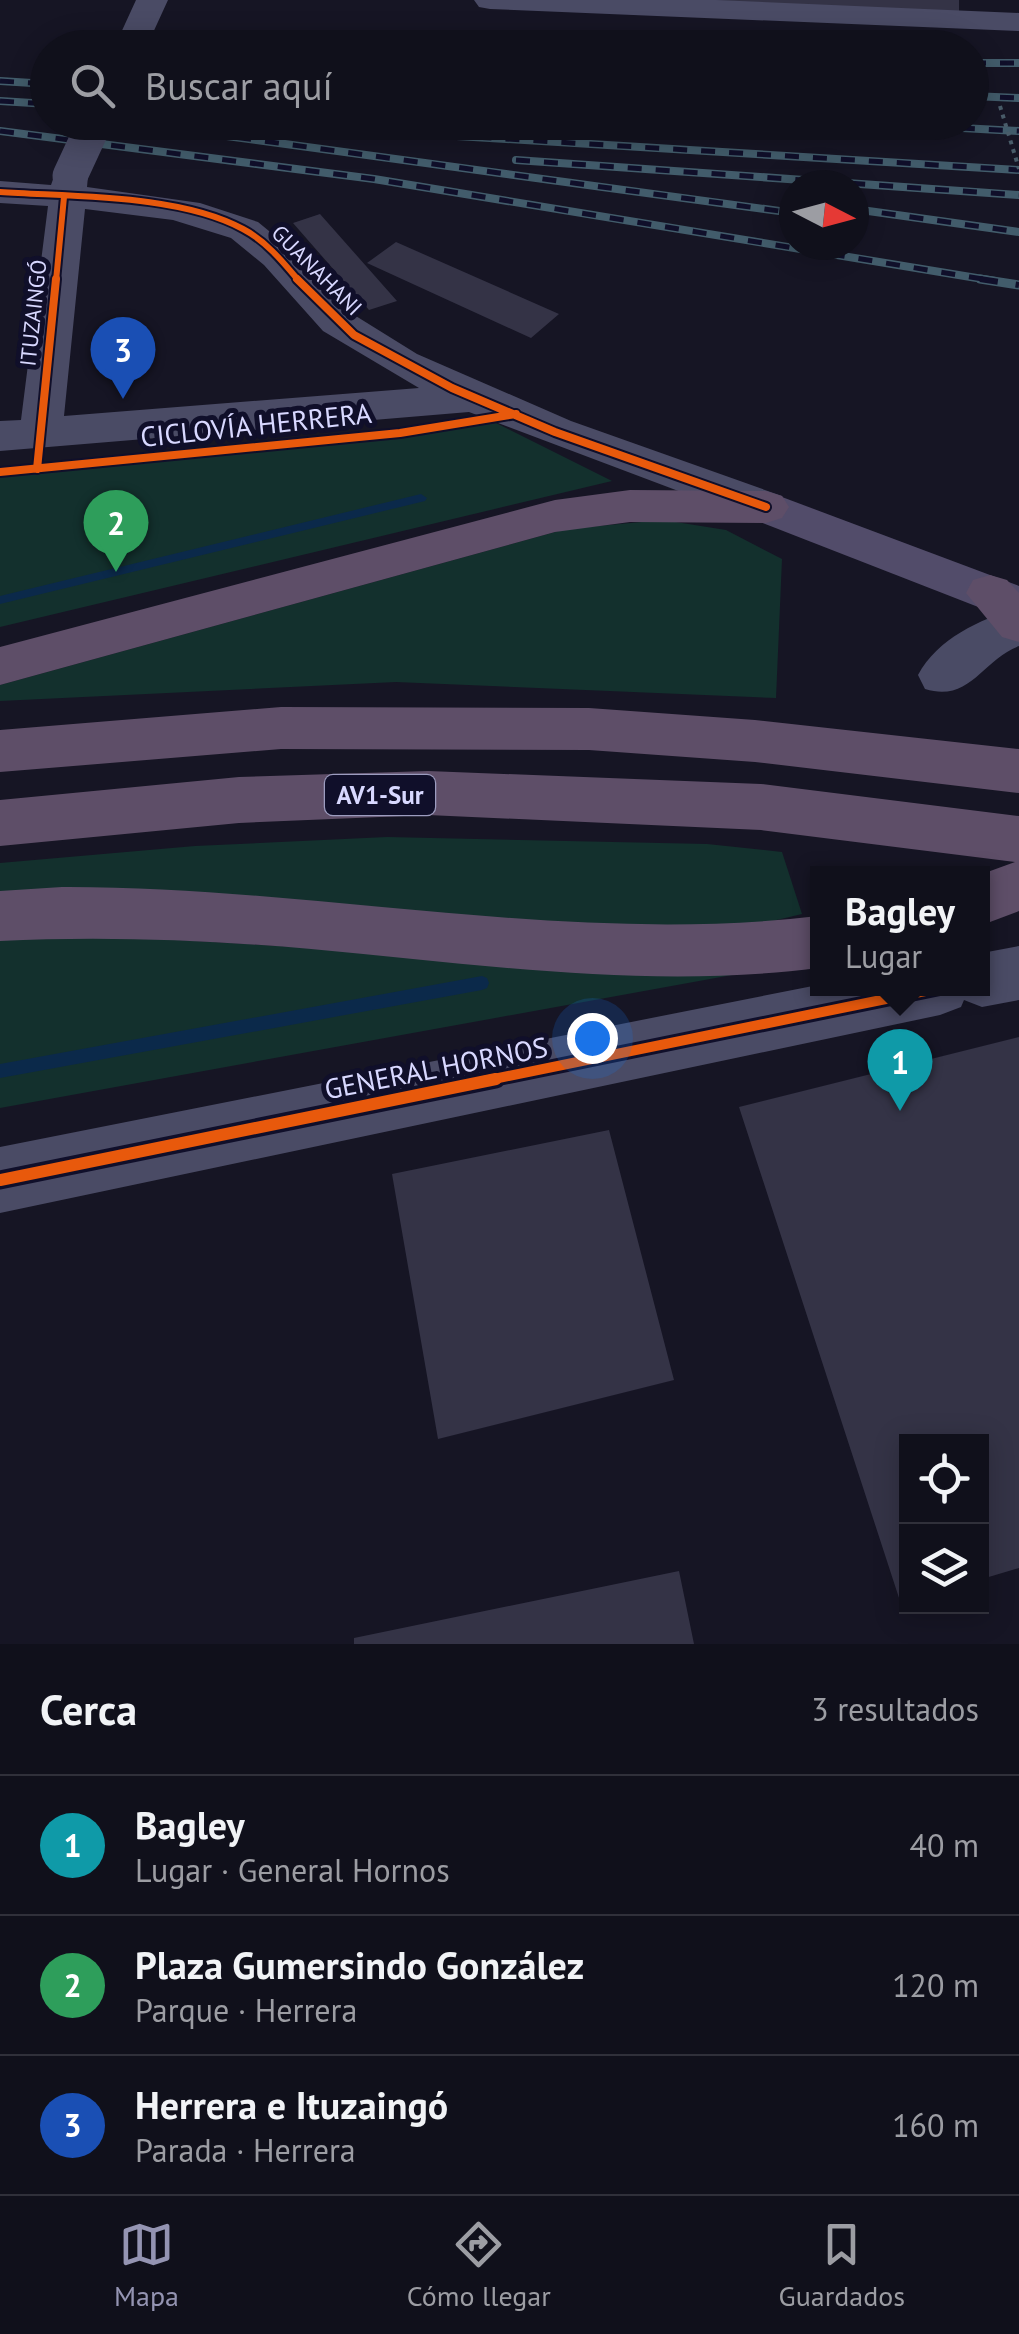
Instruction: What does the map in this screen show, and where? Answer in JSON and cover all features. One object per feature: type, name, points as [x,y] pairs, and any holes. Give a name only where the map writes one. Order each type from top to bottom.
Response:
[{"type":"highway","points":[[0,666],[555,516],[630,506],[766,507]]},
{"type":"highway","points":[[0,751],[280,728],[589,729],[754,741],[1019,771]]},
{"type":"highway","name":"AV1-Sur","points":[[0,823],[239,800],[428,793],[762,807],[1019,839]]},
{"type":"highway","points":[[990,897],[1019,885]]},
{"type":"highway","points":[[0,916],[49,912],[271,921],[615,950],[731,951],[810,943]]},
{"type":"main road","points":[[766,507],[1012,612]]},
{"type":"street","points":[[490,0],[988,10],[1019,22]]},
{"type":"street","points":[[139,30],[150,6]]},
{"type":"street","name":"ITUZAINGÓ","points":[[21,434],[67,187],[87,140]]},
{"type":"street","name":"GUANAHANI","points":[[0,192],[67,187],[197,214],[245,229],[260,240],[326,313],[352,334],[474,398],[766,507]]},
{"type":"street","points":[[21,434],[474,398]]},
{"type":"street","points":[[943,675],[1012,612]]},
{"type":"street","points":[[990,978],[1019,972]]},
{"type":"street","name":"GENERAL HORNOS","points":[[0,1180],[901,996]]},
{"type":"path","points":[[1000,106],[1019,168]]},
{"type":"green space","points":[[496,423],[612,481],[0,627],[0,470]]},
{"type":"green space","points":[[663,520],[726,530],[782,559],[776,698],[396,682],[0,701],[0,685],[566,529]]},
{"type":"green space","points":[[387,837],[707,844],[782,852],[802,914],[731,931],[0,899],[0,863],[195,846]]},
{"type":"green space","points":[[92,935],[743,973],[0,1108],[0,939]]},
{"type":"building","points":[[689,0],[959,0],[959,12]]},
{"type":"building","points":[[320,214],[397,301],[369,310],[293,223]]},
{"type":"building","points":[[396,242],[559,314],[531,338],[367,263]]},
{"type":"building","points":[[1019,1037],[1019,1568],[989,1577],[989,1434],[899,1434],[899,1598],[739,1107]]},
{"type":"building","points":[[609,1130],[674,1380],[438,1439],[392,1174]]},
{"type":"building","points":[[679,1571],[694,1644],[354,1644],[354,1638]]},
{"type":"waterway","points":[[0,600],[421,498]]},
{"type":"waterway","points":[[0,1071],[482,983]]},
{"type":"railway","points":[[989,63],[1019,63]]},
{"type":"railway","points":[[0,81],[30,83]]},
{"type":"railway","points":[[989,97],[1019,98]]},
{"type":"railway","points":[[0,101],[30,103]]},
{"type":"railway","points":[[989,129],[1019,131]]},
{"type":"railway","points":[[0,131],[30,135]]},
{"type":"railway","points":[[70,140],[374,179],[995,281]]},
{"type":"railway","points":[[256,140],[779,211]]},
{"type":"railway","points":[[523,140],[1019,170]]},
{"type":"railway","points":[[516,160],[1019,195]]},
{"type":"railway","points":[[869,211],[1019,232]]},
{"type":"railway","points":[[980,279],[1019,285]]},
{"type":"cycle path","points":[[0,192],[144,204],[225,221],[262,242],[337,322],[402,363],[555,432],[766,507]]},
{"type":"cycle path","points":[[37,469],[64,197]]},
{"type":"cycle path","name":"CICLOVÍA HERRERA","points":[[0,472],[400,433],[516,414]]},
{"type":"cycle path","points":[[0,1180],[901,996]]},
{"type":"place","name":"Herrera e Ituzaingó","points":[[123,399]]},
{"type":"place","name":"Plaza Gumersindo González","points":[[116,572]]},
{"type":"place","name":"Bagley","points":[[900,1111]]}]
